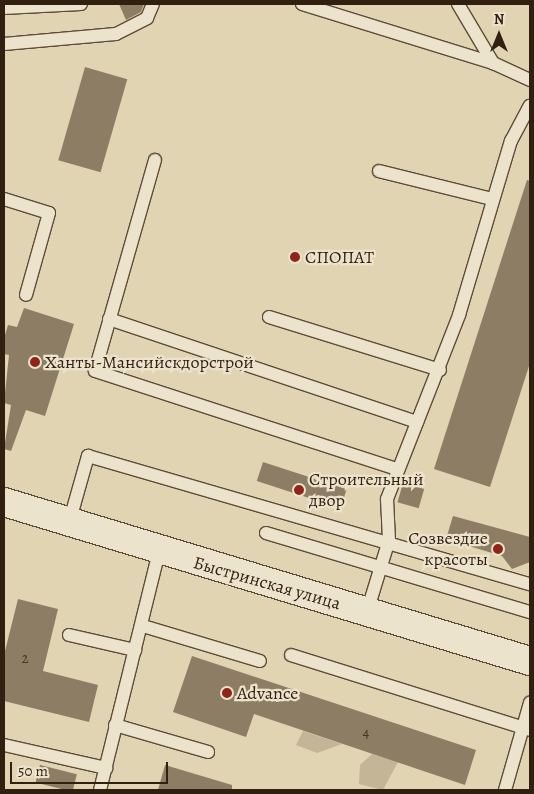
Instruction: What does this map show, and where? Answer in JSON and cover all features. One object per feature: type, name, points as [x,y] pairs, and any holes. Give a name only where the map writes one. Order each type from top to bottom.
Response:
[{"type":"main road","name":"Быстринская улица","points":[[4,502],[159,551],[530,661]]},
{"type":"lane","points":[[4,8],[81,4]]},
{"type":"lane","points":[[4,44],[116,34],[148,18],[153,4]]},
{"type":"lane","points":[[302,4],[492,63],[530,80]]},
{"type":"lane","points":[[458,4],[492,63]]},
{"type":"lane","points":[[367,612],[389,540],[387,499],[397,469],[440,370],[511,141],[530,106]]},
{"type":"lane","points":[[154,160],[94,371],[397,469]]},
{"type":"lane","points":[[378,171],[492,199]]},
{"type":"lane","points":[[4,199],[49,213],[26,295]]},
{"type":"lane","points":[[269,316],[440,370]]},
{"type":"lane","points":[[109,319],[417,422]]},
{"type":"lane","points":[[69,523],[88,456],[389,540],[530,584]]},
{"type":"lane","points":[[266,533],[530,612]]},
{"type":"lane","points":[[100,790],[115,725],[143,626],[159,551]]},
{"type":"lane","points":[[143,626],[260,661]]},
{"type":"lane","points":[[68,635],[135,650]]},
{"type":"lane","points":[[291,655],[527,729]]},
{"type":"lane","points":[[505,790],[527,729],[530,703]]},
{"type":"lane","points":[[115,725],[208,752]]},
{"type":"lane","points":[[4,745],[106,768]]},
{"type":"shaded area","points":[[303,731],[342,744],[317,753],[296,745]]},
{"type":"shaded area","points":[[372,754],[398,762],[383,790],[359,784],[360,765]]},
{"type":"building","points":[[119,4],[144,4],[141,12],[126,20]]},
{"type":"building","points":[[85,67],[127,79],[101,172],[58,160]]},
{"type":"building","points":[[527,180],[530,181],[530,363],[490,487],[434,469]]},
{"type":"building","name":"Ханты-Мансийскдорстрой","points":[[24,308],[74,324],[45,416],[26,410],[11,451],[4,449],[11,405],[4,403],[9,355],[4,354],[4,338],[8,325],[17,327]]},
{"type":"building","points":[[263,462],[347,489],[341,508],[257,481]]},
{"type":"building","points":[[403,483],[424,489],[419,508],[397,502]]},
{"type":"building","points":[[453,516],[530,537],[530,562],[512,569],[502,556],[446,539]]},
{"type":"building","points":[[18,599],[58,609],[43,671],[98,685],[89,722],[4,701],[4,655]]},
{"type":"building","points":[[192,656],[476,750],[465,785],[254,714],[246,737],[173,712]]},
{"type":"building","points":[[40,765],[77,774],[73,790],[36,782]]},
{"type":"building","points":[[165,765],[232,785],[232,790],[158,790]]},
{"type":"place","name":"СПОПАТ","points":[[295,257]]},
{"type":"place","name":"Ханты-Мансийскдорстрой","points":[[35,362]]},
{"type":"place","name":"Строительный двор","points":[[299,490]]},
{"type":"place","name":"Созвездие красоты","points":[[498,549]]},
{"type":"place","name":"Advance","points":[[227,693]]}]
